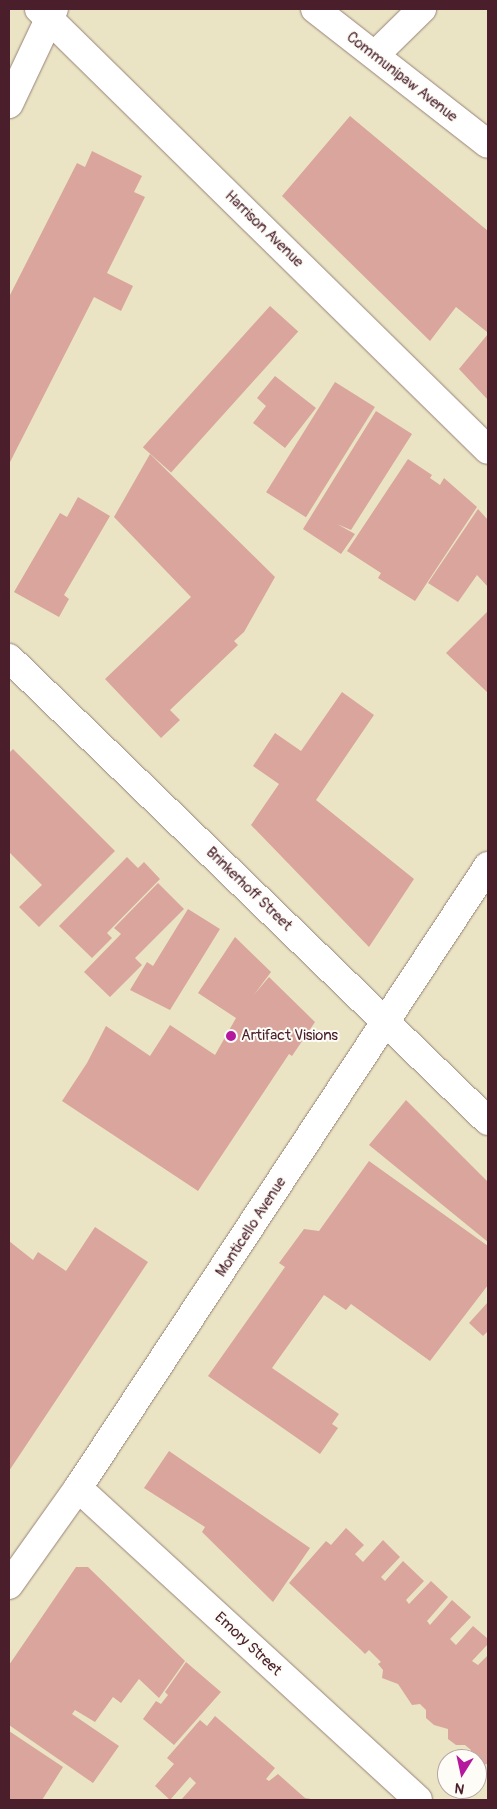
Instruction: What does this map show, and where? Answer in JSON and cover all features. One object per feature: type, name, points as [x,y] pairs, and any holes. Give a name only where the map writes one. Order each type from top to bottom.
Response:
[{"type":"street","name":"Communipaw Avenue","points":[[315,9],[488,144]]},
{"type":"street","points":[[374,55],[422,9]]},
{"type":"street","points":[[9,104],[47,12]]},
{"type":"street","name":"Harrison Avenue","points":[[47,12],[488,450]]},
{"type":"street","name":"Brinkerhoff Street","points":[[9,658],[387,1021],[488,1121]]},
{"type":"street","name":"Monticello Avenue","points":[[9,1585],[78,1488],[488,866]]},
{"type":"street","name":"Emory Street","points":[[78,1488],[418,1800]]},
{"type":"building","points":[[350,116],[488,231],[487,332],[456,307],[430,341],[282,196]]},
{"type":"building","points":[[92,151],[142,176],[134,192],[145,197],[107,273],[133,286],[121,311],[94,297],[9,464],[9,297],[77,163],[85,167]]},
{"type":"building","points":[[270,306],[298,331],[171,473],[143,447]]},
{"type":"building","points":[[488,334],[488,400],[459,369]]},
{"type":"building","points":[[275,376],[316,408],[285,448],[253,423],[266,406],[257,398]]},
{"type":"building","points":[[335,382],[375,407],[306,517],[266,492]]},
{"type":"building","points":[[376,411],[412,434],[351,530],[337,524],[355,534],[341,554],[303,529]]},
{"type":"building","points":[[150,454],[275,577],[244,632],[234,641],[238,645],[170,710],[180,720],[161,738],[105,679],[191,597],[114,517]]},
{"type":"building","points":[[408,459],[432,475],[430,478],[440,485],[444,478],[477,507],[415,601],[378,578],[381,573],[347,551]]},
{"type":"building","points":[[78,497],[110,516],[64,595],[69,599],[59,617],[14,592],[60,513],[67,517]]},
{"type":"building","points":[[478,509],[488,520],[488,587],[477,575],[458,602],[428,583]]},
{"type":"building","points":[[488,611],[488,693],[446,653]]},
{"type":"building","points":[[342,692],[374,715],[316,800],[414,879],[369,947],[251,825],[279,784],[253,766],[275,733],[301,751]]},
{"type":"building","points":[[13,749],[115,851],[39,927],[19,907],[42,885],[9,852],[9,753]]},
{"type":"building","points":[[127,857],[138,868],[144,862],[160,879],[107,933],[112,938],[92,958],[59,926]]},
{"type":"building","points":[[158,883],[184,909],[135,958],[142,965],[110,997],[84,972],[121,934],[114,928]]},
{"type":"building","points":[[188,909],[220,929],[170,1010],[130,990],[147,962],[153,966]]},
{"type":"building","points":[[235,937],[271,972],[253,996],[269,977],[315,1022],[292,1056],[289,1054],[198,1191],[62,1101],[87,1063],[106,1026],[150,1056],[170,1025],[215,1055],[236,1018],[198,993]]},
{"type":"building","points":[[406,1100],[488,1182],[488,1242],[369,1145]]},
{"type":"building","points":[[369,1161],[488,1246],[488,1285],[430,1361],[351,1304],[346,1310],[324,1295],[272,1368],[339,1414],[332,1424],[338,1428],[320,1454],[208,1376],[285,1267],[279,1263],[304,1229],[319,1231]]},
{"type":"building","points":[[95,1227],[148,1262],[9,1471],[9,1241],[33,1260],[38,1252],[66,1271]]},
{"type":"building","points":[[488,1302],[488,1331],[483,1336],[469,1323]]},
{"type":"building","points":[[169,1451],[310,1548],[273,1602],[202,1532],[205,1527],[144,1488]]},
{"type":"building","points":[[346,1528],[364,1545],[355,1554],[363,1562],[383,1540],[400,1557],[381,1577],[385,1581],[403,1561],[424,1581],[406,1600],[409,1604],[431,1581],[448,1597],[427,1621],[430,1625],[452,1600],[471,1617],[450,1639],[456,1645],[473,1626],[488,1639],[488,1644],[472,1661],[478,1665],[488,1655],[488,1764],[487,1749],[470,1749],[465,1745],[456,1745],[448,1739],[448,1729],[434,1725],[426,1718],[426,1710],[420,1704],[412,1705],[398,1684],[382,1678],[383,1670],[378,1664],[381,1662],[369,1650],[365,1654],[289,1583],[326,1541],[331,1545]]},
{"type":"building","points":[[76,1567],[88,1567],[185,1661],[159,1698],[139,1679],[121,1703],[113,1697],[95,1722],[75,1710],[72,1714],[119,1746],[93,1783],[9,1725],[9,1665]]},
{"type":"building","points":[[186,1662],[221,1692],[174,1745],[143,1719],[156,1701],[161,1704],[168,1695],[165,1692]]},
{"type":"building","points":[[215,1716],[275,1768],[266,1779],[269,1781],[278,1774],[305,1798],[317,1800],[181,1800],[196,1783],[190,1777],[170,1800],[155,1786],[174,1764],[167,1758],[200,1720],[207,1726]]},
{"type":"building","points":[[9,1731],[63,1767],[42,1800],[9,1800]]},
{"type":"place","name":"Artifact Visions","points":[[231,1036]]}]
